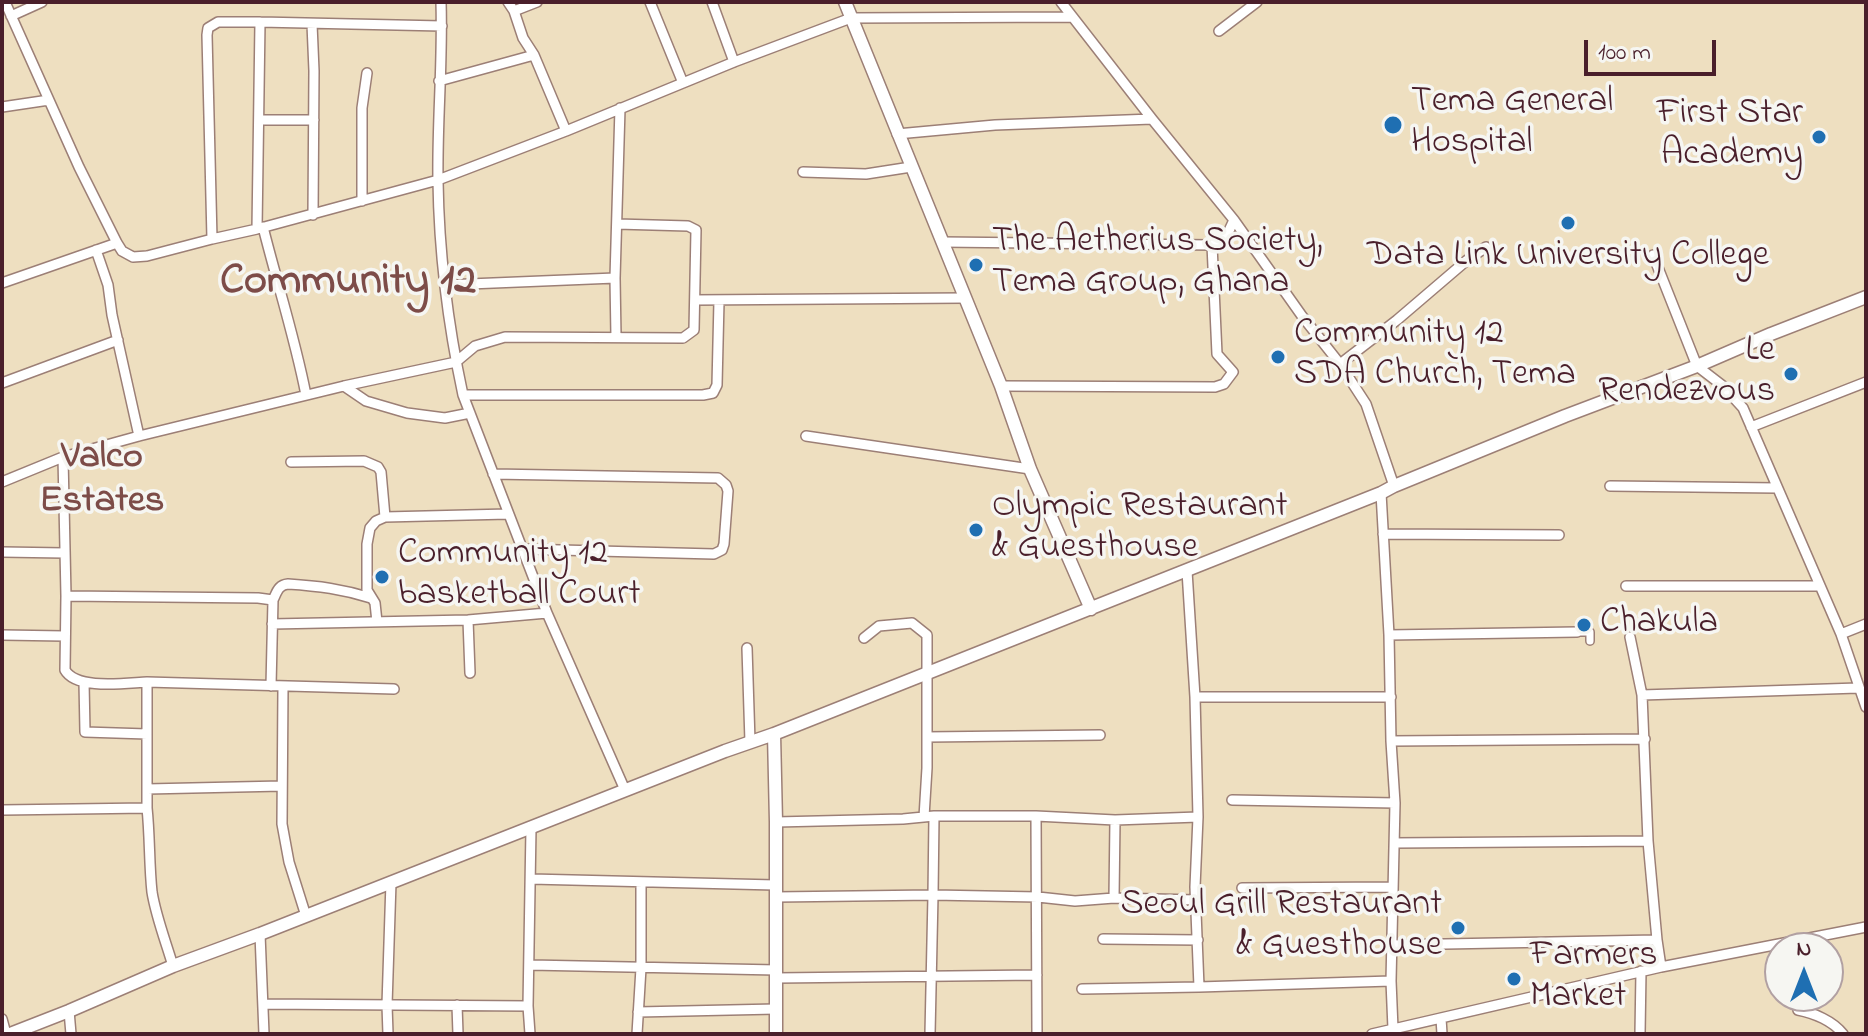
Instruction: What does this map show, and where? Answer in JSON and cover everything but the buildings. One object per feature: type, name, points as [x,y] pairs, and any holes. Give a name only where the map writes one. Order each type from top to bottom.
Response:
[{"type":"street","points":[[5,2],[117,243],[122,251],[133,257],[313,215],[438,180],[851,18],[1072,17]]},
{"type":"street","points":[[11,16],[42,2]]},
{"type":"street","points":[[441,2],[438,180],[445,285],[463,395],[547,613],[625,790]]},
{"type":"street","points":[[537,2],[511,7],[566,131]]},
{"type":"street","points":[[650,2],[683,83]]},
{"type":"street","points":[[712,2],[734,62]]},
{"type":"street","points":[[845,2],[1001,386],[1030,469],[1091,609]]},
{"type":"street","points":[[1061,2],[1234,220],[1340,364],[1366,404],[1394,486]]},
{"type":"street","points":[[1219,31],[1257,2]]},
{"type":"street","points":[[212,239],[208,28],[218,22],[442,26]]},
{"type":"street","points":[[260,22],[260,228],[297,351],[306,395]]},
{"type":"street","points":[[312,24],[313,215]]},
{"type":"street","points":[[439,81],[534,55]]},
{"type":"street","points":[[362,201],[362,108],[367,73]]},
{"type":"street","points":[[2,107],[49,100]]},
{"type":"street","points":[[616,337],[620,108]]},
{"type":"street","points":[[897,134],[995,125],[1152,119]]},
{"type":"street","points":[[259,120],[314,120]]},
{"type":"street","points":[[803,172],[866,174],[911,167]]},
{"type":"street","points":[[942,242],[1212,245],[1226,237],[1234,220]]},
{"type":"street","points":[[2,482],[63,457],[139,436],[456,362],[475,346],[505,337],[683,338],[694,330],[696,230],[688,226],[617,224]]},
{"type":"street","points":[[2,283],[117,243]]},
{"type":"street","points":[[1001,386],[1215,387],[1224,384],[1233,372],[1217,354],[1212,245]]},
{"type":"street","points":[[1340,364],[1486,247]]},
{"type":"street","points":[[96,250],[108,285],[139,436]]},
{"type":"street","points":[[1653,255],[1697,366],[1738,402],[1751,427],[1841,634],[1866,707]]},
{"type":"street","points":[[445,285],[615,278]]},
{"type":"street","points":[[2,1019],[8,1034],[69,1011],[173,966],[1187,571],[1866,297]]},
{"type":"street","points":[[695,300],[964,298]]},
{"type":"street","points":[[463,395],[713,393],[717,385],[719,301]]},
{"type":"street","points":[[2,383],[118,340]]},
{"type":"street","points":[[1751,427],[1866,382]]},
{"type":"street","points":[[344,386],[366,401],[407,413],[445,418],[470,413]]},
{"type":"street","points":[[806,436],[1030,469]]},
{"type":"street","points":[[63,457],[65,670],[72,679],[84,682],[394,689]]},
{"type":"street","points":[[291,462],[372,463],[381,472],[385,517]]},
{"type":"street","points":[[493,474],[718,478],[728,491],[724,544],[722,550],[714,554],[522,549]]},
{"type":"street","points":[[1610,486],[1777,488]]},
{"type":"street","points":[[1381,493],[1395,803],[1391,981],[1393,1029]]},
{"type":"street","points":[[377,622],[375,603],[367,590],[366,580],[367,544],[370,528],[376,521],[385,517],[508,514]]},
{"type":"street","points":[[1383,534],[1559,535]]},
{"type":"street","points":[[2,552],[64,553]]},
{"type":"street","points":[[1187,571],[1195,697],[1199,987]]},
{"type":"street","points":[[271,686],[273,600],[278,588],[288,584],[326,586],[371,598]]},
{"type":"street","points":[[1626,586],[1820,586]]},
{"type":"street","points":[[66,596],[273,600]]},
{"type":"street","points":[[272,624],[468,620],[547,613]]},
{"type":"street","points":[[468,620],[470,673]]},
{"type":"street","points":[[864,638],[879,626],[912,623],[927,635],[927,768],[933,895],[930,1034]]},
{"type":"street","points":[[1841,634],[1866,624]]},
{"type":"street","points":[[1389,635],[1590,632],[1590,641]]},
{"type":"street","points":[[2,635],[64,636]]},
{"type":"street","points":[[1630,637],[1642,695],[1648,841],[1661,967]]},
{"type":"street","points":[[747,648],[750,742]]},
{"type":"street","points":[[84,682],[85,732],[147,734]]},
{"type":"street","points":[[147,682],[147,808],[152,890],[173,966]]},
{"type":"street","points":[[283,687],[282,824],[289,862],[306,916]]},
{"type":"street","points":[[1642,695],[1858,688]]},
{"type":"street","points":[[1195,697],[1391,697]]},
{"type":"street","points":[[774,734],[776,1034]]},
{"type":"street","points":[[927,737],[1100,735]]},
{"type":"street","points":[[1391,741],[1645,739]]},
{"type":"street","points":[[147,789],[282,786]]},
{"type":"street","points":[[1232,800],[1395,803]]},
{"type":"street","points":[[2,810],[147,808]]},
{"type":"street","points":[[776,822],[929,816],[1115,820],[1198,817]]},
{"type":"street","points":[[1036,816],[1037,1034]]},
{"type":"street","points":[[1114,898],[1115,820]]},
{"type":"street","points":[[530,1034],[531,828]]},
{"type":"street","points":[[1395,843],[1648,841]]},
{"type":"street","points":[[531,879],[776,891],[1038,897],[1075,901],[1114,898],[1196,900]]},
{"type":"street","points":[[388,1034],[391,882]]},
{"type":"street","points":[[637,1034],[641,883]]},
{"type":"street","points":[[1242,888],[1393,887]]},
{"type":"street","points":[[1372,1034],[1641,971],[1866,927]]},
{"type":"street","points":[[260,934],[264,1034]]},
{"type":"street","points":[[1103,939],[1198,940]]},
{"type":"street","points":[[1392,945],[1657,940]]},
{"type":"street","points":[[530,965],[777,974],[1037,975]]},
{"type":"street","points":[[1640,1034],[1641,971]]},
{"type":"street","points":[[1082,989],[1391,981]]},
{"type":"street","points":[[264,1004],[528,1006]]},
{"type":"street","points":[[457,1005],[458,1034]]},
{"type":"street","points":[[638,1012],[776,1009]]},
{"type":"street","points":[[69,1011],[71,1034]]},
{"type":"street","points":[[1803,1012],[1822,1019],[1843,1034]]},
{"type":"street","points":[[1441,1018],[1442,1034]]},
{"type":"place","name":"Tema General Hospital","points":[[1393,125]]},
{"type":"place","name":"First Star Academy","points":[[1819,137]]},
{"type":"place","name":"Data Link University College","points":[[1568,223]]},
{"type":"place","name":"The Aetherius Society, Tema Group, Ghana","points":[[976,265]]},
{"type":"place","name":"Community 12 SDA Church, Tema","points":[[1278,357]]},
{"type":"place","name":"Le Rendezvous","points":[[1791,374]]},
{"type":"place","name":"Olympic Restaurant & Guesthouse","points":[[976,530]]},
{"type":"place","name":"Community 12 basketball Court","points":[[382,577]]},
{"type":"place","name":"Chakula","points":[[1584,625]]},
{"type":"place","name":"Seoul Grill Restaurant & Guesthouse","points":[[1458,928]]},
{"type":"place","name":"Farmers Market","points":[[1514,979]]},
{"type":"district","name":"Community 12","points":[[348,285]]},
{"type":"district","name":"Valco Estates","points":[[102,482]]}]
